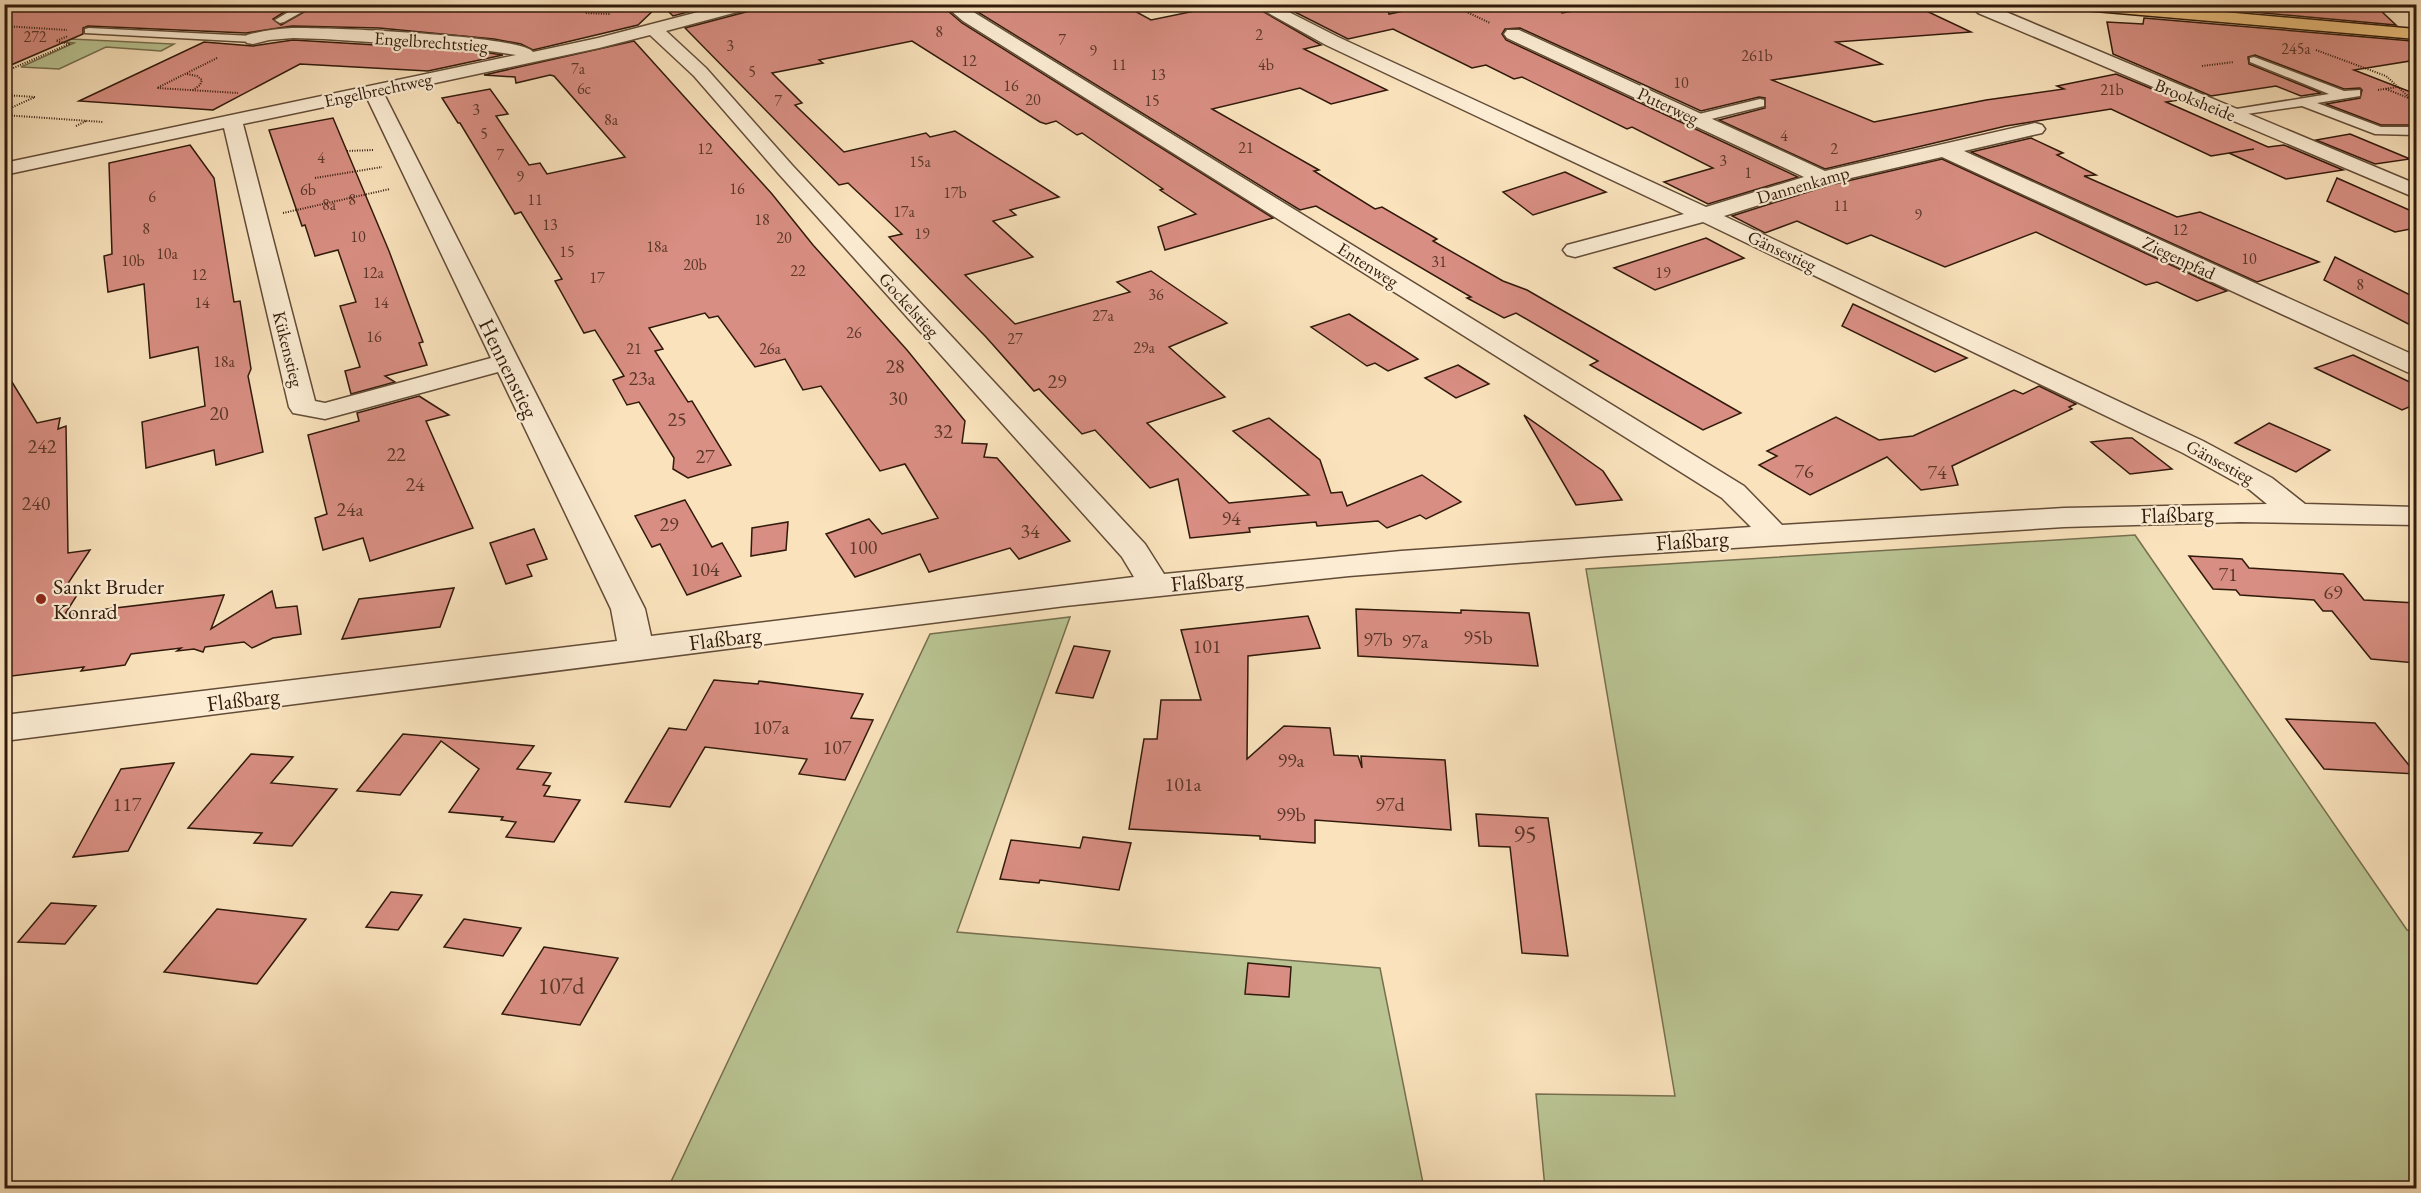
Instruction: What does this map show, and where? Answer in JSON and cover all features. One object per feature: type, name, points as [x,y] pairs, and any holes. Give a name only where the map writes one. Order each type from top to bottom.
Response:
[{"type":"main road","points":[[2072,4],[2416,34]]},
{"type":"street","name":"Engelbrechtweg","points":[[4,169],[655,30],[750,4]]},
{"type":"street","name":"Entenweg","points":[[959,4],[957,9],[969,17],[1733,492],[1765,523],[1773,535]]},
{"type":"street","name":"Gänsestieg","points":[[1260,4],[1332,41],[1703,214],[2224,462],[2261,484],[2296,512]]},
{"type":"street","name":"Brooksheide","points":[[1976,4],[2037,33],[2416,192]]},
{"type":"street","name":"Gockelstieg","points":[[655,30],[700,72],[785,169],[1134,551],[1156,586]]},
{"type":"street","name":"Puterweg","points":[[1513,34],[1823,178]]},
{"type":"street","name":"Engelbrechtstieg","points":[[254,39],[253,41],[256,42],[271,43],[327,35],[501,46],[520,50],[532,57]]},
{"type":"street","name":"Hennenstieg","points":[[373,91],[628,609],[634,630],[635,648]]},
{"type":"street","name":"Kükenstieg","points":[[232,121],[303,408],[325,411],[507,362]]},
{"type":"street","name":"Dannenkamp","points":[[1575,250],[1823,178],[2035,129]]},
{"type":"street","name":"Ziegenpfad","points":[[1942,149],[2416,366]]},
{"type":"street","name":"Flaßbarg","points":[[4,728],[370,684],[635,648],[1156,586],[1430,558],[1773,535],[2164,513],[2296,512],[2416,516]]},
{"type":"lane","points":[[280,20],[311,4]]},
{"type":"lane","points":[[86,31],[254,39]]},
{"type":"lane","points":[[2254,60],[2342,95]]},
{"type":"lane","points":[[2230,114],[2356,93]]},
{"type":"lane","points":[[2301,101],[2379,132],[2416,130]]},
{"type":"lane","points":[[1695,119],[1760,103]]},
{"type":"path","points":[[1449,4],[1513,34]]},
{"type":"path","points":[[4,26],[86,31]]},
{"type":"path","points":[[4,72],[69,44],[56,41],[86,31]]},
{"type":"path","points":[[2316,50],[2382,75],[2410,98]]},
{"type":"path","points":[[224,55],[157,88],[243,93]]},
{"type":"path","points":[[2202,66],[2254,60]]},
{"type":"path","points":[[2337,62],[2345,61]]},
{"type":"path","points":[[185,74],[197,76],[202,80],[200,85],[192,90]]},
{"type":"path","points":[[2370,76],[2382,75]]},
{"type":"path","points":[[2385,89],[2416,101]]},
{"type":"path","points":[[4,95],[35,97],[4,111]]},
{"type":"path","points":[[4,116],[108,122]]},
{"type":"path","points":[[76,126],[86,121]]},
{"type":"path","points":[[347,151],[378,150]]},
{"type":"path","points":[[315,178],[385,167]]},
{"type":"path","points":[[256,219],[398,189]]},
{"type":"green space","points":[[71,39],[174,44],[161,51],[106,47],[59,69],[21,67],[74,43],[64,42]]},
{"type":"green space","points":[[2135,535],[2407,930],[2416,931],[2416,1188],[1545,1188],[1536,1094],[1675,1096],[1586,569]]},
{"type":"green space","points":[[1070,617],[957,932],[1380,968],[1424,1188],[668,1188],[930,634]]},
{"type":"building","points":[[4,4],[297,4],[273,19],[281,25],[318,4],[414,4],[550,10],[558,4],[660,4],[638,25],[533,50],[521,44],[494,39],[379,28],[292,26],[246,33],[88,26],[83,28],[83,34],[4,68]]},
{"type":"building","points":[[661,4],[718,4],[673,16]]},
{"type":"building","points":[[760,4],[948,4],[948,11],[962,23],[1273,218],[1165,250],[1158,227],[1196,214],[1082,133],[1077,135],[1056,121],[1046,124],[1040,122],[912,41],[819,60],[823,63],[772,73],[802,103],[795,105],[844,152],[926,133],[930,137],[955,131],[1059,197],[1010,210],[1016,215],[993,221],[1033,257],[965,275],[1015,324],[1130,292],[1117,282],[1151,271],[1227,323],[1169,347],[1225,397],[1147,423],[1229,503],[1309,495],[1233,431],[1269,418],[1320,460],[1331,493],[1342,492],[1347,506],[1422,475],[1461,502],[1426,519],[1420,515],[1387,528],[1378,521],[1317,526],[1316,522],[1249,528],[1250,532],[1190,538],[1178,479],[1150,488],[1095,430],[1082,434],[1039,389],[1034,391],[986,337],[889,237],[902,234],[848,183],[839,185],[685,28],[757,9]]},
{"type":"building","points":[[969,4],[1122,4],[1151,20],[1229,4],[1250,4],[1321,45],[1304,49],[1387,90],[1331,104],[1300,88],[1212,109],[1319,170],[1314,171],[1375,209],[1382,207],[1437,239],[1433,241],[1503,281],[1527,290],[1741,413],[1703,430],[1590,365],[1598,361],[1516,313],[1504,318],[1316,206],[1300,210],[976,11]]},
{"type":"building","points":[[1279,4],[1387,4],[1389,14],[1437,4],[1559,4],[1562,13],[1615,4],[1748,4],[1758,9],[1844,6],[1848,9],[1876,5],[1889,10],[1918,7],[1971,32],[1836,42],[1882,64],[1772,80],[1874,122],[1986,100],[2064,89],[2057,86],[2116,74],[2179,100],[2166,102],[2268,147],[2284,145],[2343,170],[2286,179],[2229,153],[2211,156],[2111,109],[2006,126],[1825,169],[1719,120],[1765,108],[1765,98],[1759,97],[1701,111],[1520,28],[1505,29],[1502,34],[1506,40],[1798,177],[1708,204],[1664,182],[1713,168],[1632,127],[1627,129],[1522,77],[1514,79],[1486,65],[1472,68],[1393,29],[1348,39]]},
{"type":"building","points":[[2165,4],[2322,4],[2380,10],[2396,25]]},
{"type":"building","points":[[2144,18],[2412,41],[2416,45],[2416,60],[2354,70],[2416,94],[2416,125],[2381,125],[2326,104],[2360,98],[2362,90],[2360,88],[2344,89],[2255,55],[2248,57],[2249,64],[2321,93],[2301,96],[2276,86],[2211,96],[2113,54],[2107,22],[2143,24]]},
{"type":"building","points":[[293,40],[476,51],[503,55],[428,71],[300,64],[213,110],[79,101],[204,42],[253,46]]},
{"type":"building","points":[[634,41],[772,194],[813,245],[907,350],[965,421],[962,443],[987,444],[984,457],[997,458],[1070,541],[1019,559],[1010,548],[929,572],[920,554],[855,577],[826,534],[869,519],[882,534],[938,518],[905,464],[880,471],[821,386],[803,390],[785,359],[755,367],[718,316],[709,318],[705,313],[649,328],[663,349],[655,351],[688,402],[692,401],[731,465],[688,478],[673,469],[674,458],[639,402],[627,405],[613,380],[624,376],[595,330],[584,333],[555,281],[562,279],[521,212],[515,214],[460,123],[442,98],[490,89],[508,114],[496,116],[529,165],[540,163],[547,174],[625,157],[554,76],[516,83],[515,77],[484,75]]},
{"type":"building","points":[[333,118],[389,251],[423,342],[419,343],[427,365],[385,376],[395,382],[351,394],[345,371],[360,367],[340,306],[356,302],[338,250],[315,256],[305,225],[302,226],[269,130]]},
{"type":"building","points":[[2350,134],[2410,159],[2375,164],[2316,140]]},
{"type":"building","points":[[2031,138],[2063,153],[2057,155],[2096,175],[2084,176],[2177,217],[2200,212],[2319,262],[2257,282],[1971,152]]},
{"type":"building","points":[[190,145],[214,178],[234,302],[240,301],[251,369],[248,376],[263,452],[216,465],[214,450],[146,468],[142,422],[205,406],[198,347],[150,358],[144,284],[108,292],[104,256],[112,254],[109,163]]},
{"type":"building","points":[[1942,159],[2227,291],[2197,301],[2157,282],[2146,285],[2036,232],[1945,267],[1871,235],[1847,244],[1797,221],[1765,233],[1732,216],[1830,185]]},
{"type":"building","points":[[1565,172],[1606,192],[1533,215],[1503,192]]},
{"type":"building","points":[[2337,178],[2416,213],[2416,228],[2395,232],[2327,201]]},
{"type":"building","points":[[1706,238],[1744,258],[1655,290],[1614,268]]},
{"type":"building","points":[[2335,257],[2416,298],[2416,328],[2324,280]]},
{"type":"building","points":[[1853,304],[1967,358],[1935,372],[1842,326]]},
{"type":"building","points":[[1349,314],[1418,359],[1388,371],[1375,363],[1367,366],[1311,327]]},
{"type":"building","points":[[2353,355],[2416,385],[2416,404],[2402,410],[2315,368]]},
{"type":"building","points":[[1458,365],[1489,384],[1456,398],[1425,378]]},
{"type":"building","points":[[4,369],[37,423],[60,418],[58,429],[66,426],[68,553],[90,550],[61,594],[79,592],[65,614],[224,595],[211,629],[272,591],[276,608],[297,606],[301,634],[273,638],[252,648],[244,642],[205,647],[203,652],[194,649],[177,651],[181,648],[131,654],[125,665],[81,671],[84,667],[4,677]]},
{"type":"building","points":[[2039,386],[2076,404],[2069,407],[2072,409],[1952,466],[1958,485],[1921,490],[1887,457],[1810,495],[1759,465],[1777,456],[1767,451],[1836,417],[1879,440],[1913,436],[2014,390],[2023,394]]},
{"type":"building","points":[[419,396],[449,415],[426,421],[473,528],[370,561],[363,538],[323,550],[315,518],[327,514],[308,435],[359,421],[357,413]]},
{"type":"building","points":[[1524,415],[1603,471],[1622,500],[1576,505]]},
{"type":"building","points":[[2269,423],[2330,450],[2296,472],[2235,443]]},
{"type":"building","points":[[2132,438],[2172,469],[2130,474],[2091,442]]},
{"type":"building","points":[[685,500],[712,547],[722,543],[741,576],[687,595],[660,544],[652,547],[635,516]]},
{"type":"building","points":[[788,522],[786,550],[751,556],[752,528]]},
{"type":"building","points":[[534,529],[547,559],[527,565],[532,576],[506,584],[490,543]]},
{"type":"building","points":[[2189,556],[2242,559],[2249,568],[2343,574],[2364,600],[2416,603],[2416,663],[2371,659],[2332,611],[2323,611],[2314,600],[2240,595],[2236,590],[2213,589]]},
{"type":"building","points":[[454,588],[440,627],[342,639],[359,599]]},
{"type":"building","points":[[1356,609],[1529,613],[1538,666],[1358,656]]},
{"type":"building","points":[[1308,616],[1320,648],[1248,656],[1247,759],[1284,726],[1330,728],[1334,755],[1358,756],[1362,768],[1361,756],[1445,760],[1451,830],[1315,820],[1315,843],[1260,839],[1260,836],[1129,829],[1144,739],[1157,739],[1161,700],[1201,700],[1181,630]]},
{"type":"building","points":[[1074,646],[1110,651],[1093,698],[1056,693]]},
{"type":"building","points":[[714,680],[758,684],[759,681],[863,694],[851,718],[873,720],[845,780],[799,774],[807,759],[705,747],[670,807],[625,802],[669,728],[686,730]]},
{"type":"building","points":[[2286,719],[2375,723],[2416,774],[2324,769]]},
{"type":"building","points":[[403,734],[534,746],[517,769],[551,773],[543,785],[550,786],[544,796],[580,800],[554,842],[506,837],[516,822],[501,820],[503,817],[449,812],[479,769],[441,741],[400,795],[357,791]]},
{"type":"building","points":[[251,754],[293,757],[271,783],[337,789],[292,846],[254,843],[262,833],[188,828]]},
{"type":"building","points":[[174,763],[128,851],[73,857],[121,769]]},
{"type":"building","points":[[1476,814],[1548,818],[1568,956],[1522,953],[1510,847],[1479,846]]},
{"type":"building","points":[[1083,837],[1131,843],[1119,890],[1040,880],[1039,883],[1000,879],[1011,840],[1080,848]]},
{"type":"building","points":[[391,892],[422,895],[398,930],[366,927]]},
{"type":"building","points":[[51,903],[96,906],[65,944],[18,942]]},
{"type":"building","points":[[217,909],[306,919],[257,984],[164,972]]},
{"type":"building","points":[[464,919],[521,928],[503,956],[444,947]]},
{"type":"building","points":[[544,947],[618,958],[580,1025],[502,1014]]},
{"type":"building","points":[[1248,963],[1291,967],[1289,997],[1245,994]]},
{"type":"place","name":"Sankt Bruder Konrad","points":[[41,599]]}]
